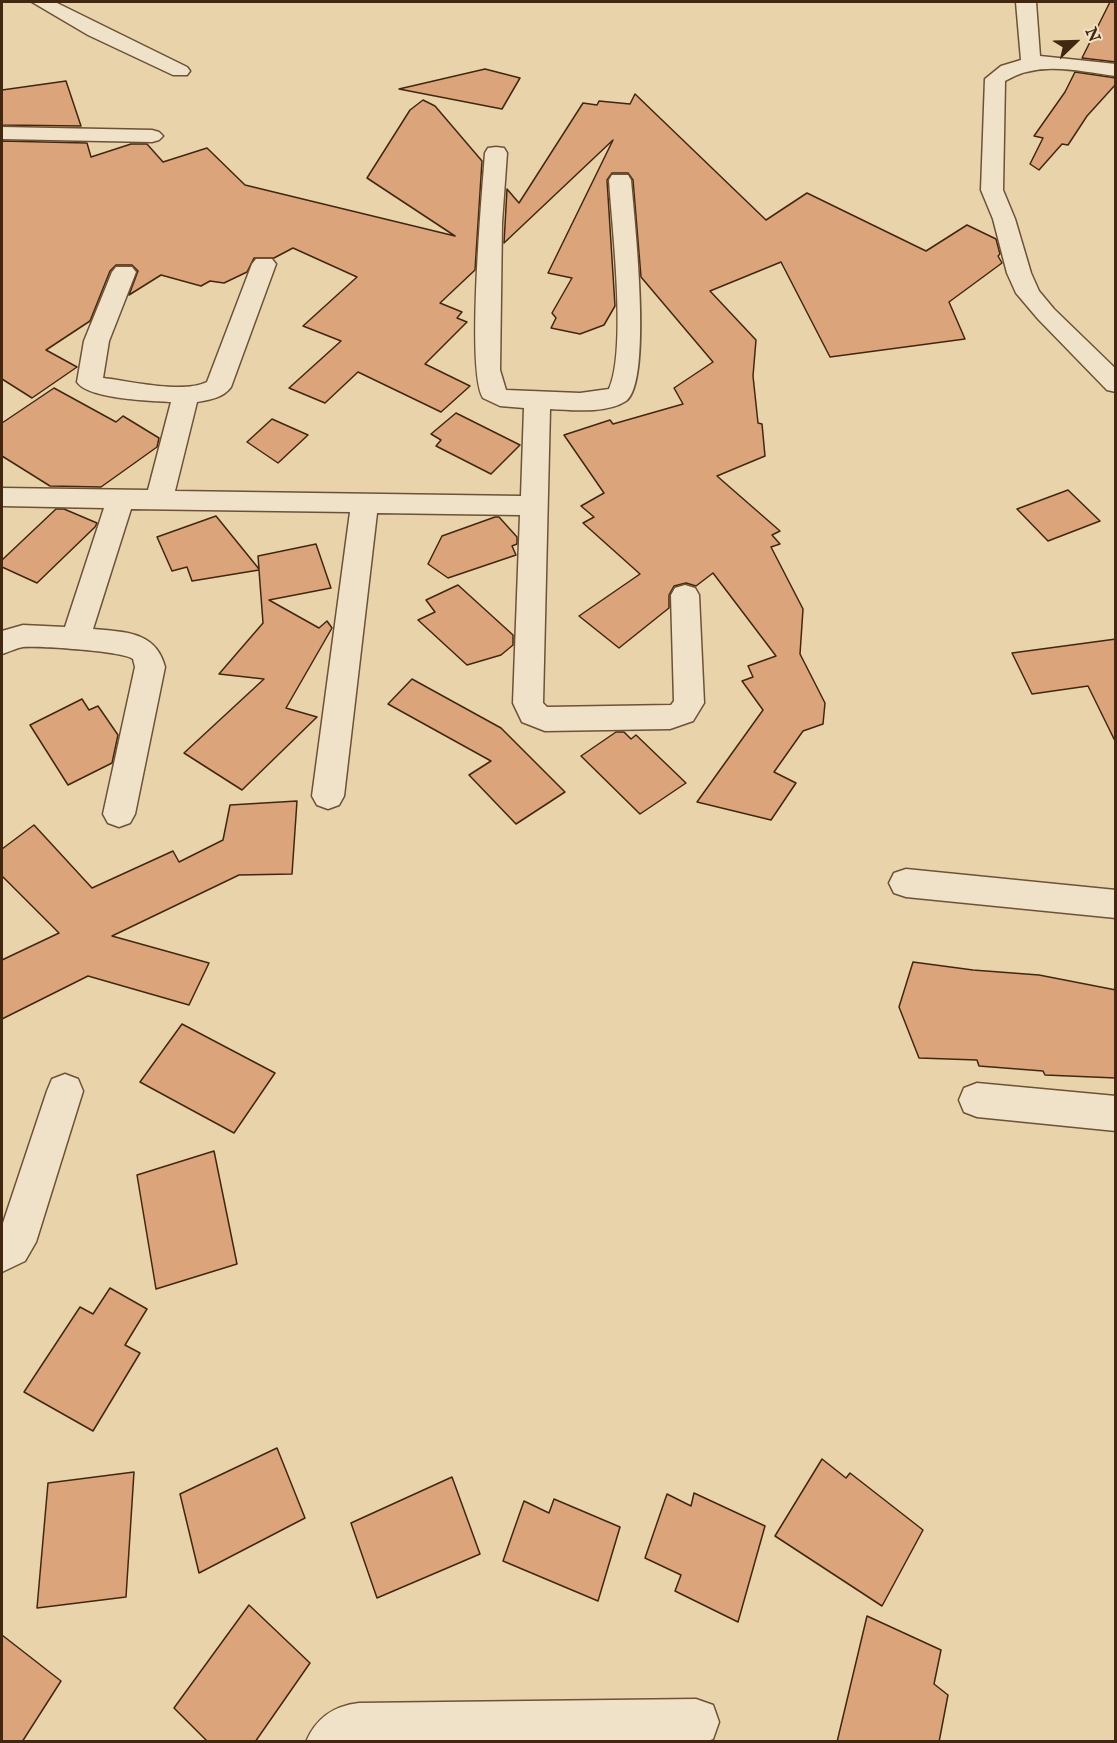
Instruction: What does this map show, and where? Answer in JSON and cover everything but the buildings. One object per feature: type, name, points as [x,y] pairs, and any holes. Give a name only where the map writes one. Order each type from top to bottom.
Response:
[{"type":"street","points":[[42,2],[95,31],[180,71]]},
{"type":"street","points":[[1026,2],[1031,62]]},
{"type":"street","points":[[1116,70],[1057,62],[1031,62],[1009,67],[995,79],[992,190],[1004,219],[1019,273],[1028,293],[1116,384]]},
{"type":"street","points":[[2,133],[152,136]]},
{"type":"street","points":[[496,153],[491,223],[488,382],[492,392],[500,398],[602,400],[621,393],[626,384],[628,333],[620,180]]},
{"type":"street","points":[[124,272],[95,350],[89,373],[90,382],[96,385],[186,394],[206,393],[218,387],[264,264]]},
{"type":"street","points":[[159,500],[186,394]]},
{"type":"street","points":[[537,400],[532,506],[528,703],[533,714],[545,719],[670,717],[682,713],[689,703],[685,595]]},
{"type":"street","points":[[2,497],[532,506]]},
{"type":"street","points":[[75,640],[120,500]]},
{"type":"street","points":[[328,796],[365,503]]},
{"type":"street","points":[[2,643],[24,636],[75,640],[139,648],[148,656],[150,667],[119,814]]},
{"type":"street","points":[[906,883],[1116,904]]},
{"type":"street","points":[[2,1252],[11,1247],[22,1228],[64,1091]]},
{"type":"street","points":[[977,1100],[1116,1114]]},
{"type":"street","points":[[329,1742],[333,1735],[346,1728],[364,1726],[696,1722]]}]
